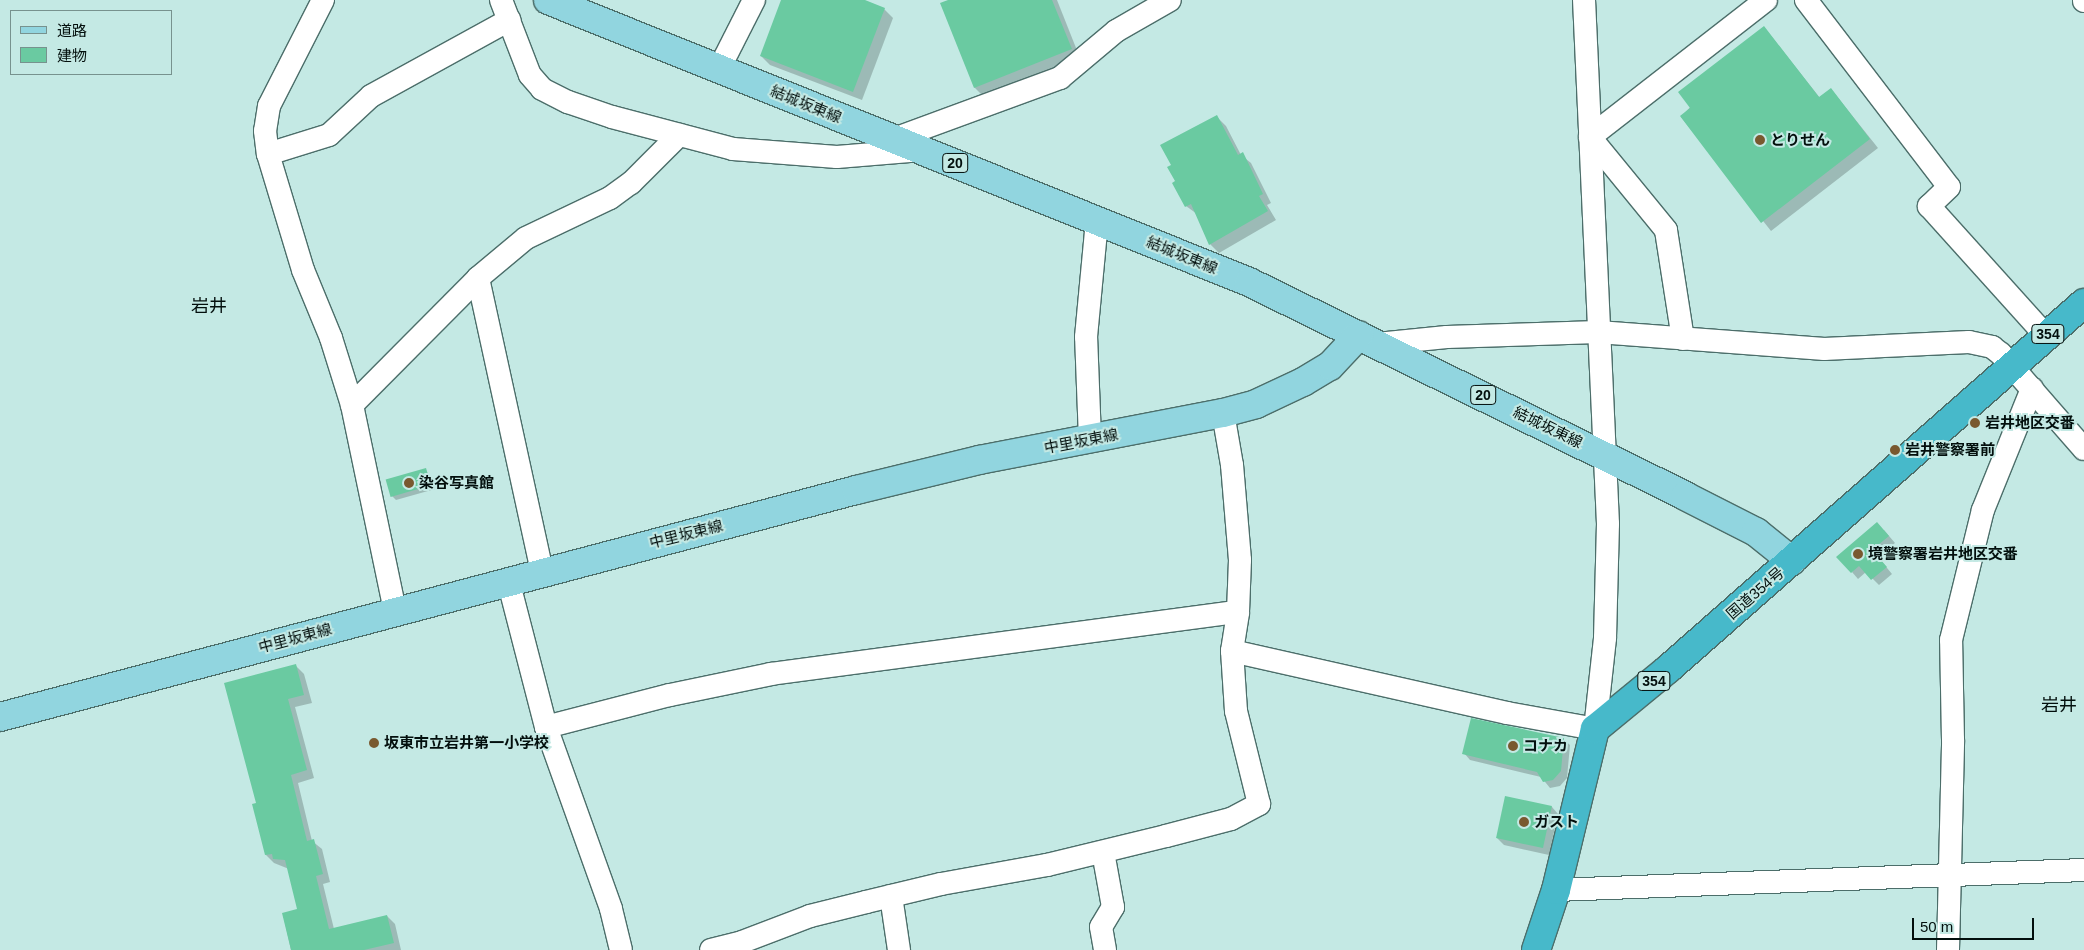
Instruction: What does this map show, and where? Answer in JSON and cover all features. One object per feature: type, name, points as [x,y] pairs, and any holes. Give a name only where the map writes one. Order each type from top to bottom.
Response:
[{"type":"highway","name":"国道354号","points":[[1596,729],[2013,367],[2084,302]]},
{"type":"highway","points":[[1536,950],[1556,890],[1596,729]]},
{"type":"main road","name":"結城坂東線","points":[[548,0],[1249,282],[1606,456],[1756,532],[1792,560]]},
{"type":"main road","name":"中里坂東線","points":[[0,717],[508,580],[856,490],[979,460],[1223,413],[1256,404],[1303,382],[1368,340]]},
{"type":"street","points":[[323,0],[269,106],[265,131],[268,154],[303,270],[331,338],[352,405],[395,610]]},
{"type":"street","points":[[719,69],[754,0]]},
{"type":"street","points":[[894,139],[1060,78],[1116,31],[1170,0]]},
{"type":"street","points":[[1232,651],[1488,709],[1596,729],[1605,638],[1608,559],[1606,456],[1598,332],[1584,0]]},
{"type":"street","points":[[1590,137],[1766,0]]},
{"type":"street","points":[[1806,0],[1949,187],[1929,206],[2046,336]]},
{"type":"street","points":[[268,154],[329,136],[371,96],[505,10],[530,75],[542,89],[612,117],[733,149],[837,158],[922,150]]},
{"type":"street","points":[[352,405],[478,278],[526,238],[610,198],[631,183],[678,135]]},
{"type":"street","points":[[1590,137],[1666,230],[1683,339]]},
{"type":"street","points":[[1090,439],[1086,337],[1097,220]]},
{"type":"street","points":[[478,278],[542,571]]},
{"type":"street","points":[[1368,340],[1598,332],[1824,348],[1969,342],[1992,347],[2013,367],[2084,448]]},
{"type":"street","points":[[1948,950],[1953,740],[1950,694],[1951,640],[1983,510],[2032,389]]},
{"type":"street","points":[[711,950],[742,942],[810,916],[891,896],[1103,852],[1231,819],[1259,804],[1236,711],[1232,651],[1238,612],[1240,560],[1232,465],[1223,413]]},
{"type":"street","points":[[508,580],[546,727],[611,910],[621,950]]},
{"type":"street","points":[[546,727],[670,695],[771,674],[1238,612]]},
{"type":"street","points":[[1103,852],[1113,907],[1101,928],[1105,950]]},
{"type":"street","points":[[1556,890],[2084,870]]},
{"type":"street","points":[[891,896],[899,950]]},
{"type":"building","points":[[781,0],[865,0],[885,8],[853,92],[760,56]]},
{"type":"building","points":[[948,0],[1052,0],[1072,49],[974,88],[940,3]]},
{"type":"building","points":[[1764,26],[1819,97],[1831,88],[1870,139],[1761,223],[1680,116],[1690,108],[1678,92]]},
{"type":"building","points":[[1217,115],[1238,155],[1243,152],[1263,194],[1259,196],[1268,211],[1209,245],[1191,204],[1185,207],[1172,183],[1175,181],[1167,167],[1171,165],[1160,145]]},
{"type":"building","name":"染谷写真館","points":[[426,468],[431,485],[391,497],[386,480]]},
{"type":"building","name":"境警察署岩井地区交番","points":[[1877,522],[1889,536],[1872,550],[1887,567],[1871,580],[1859,566],[1851,573],[1836,557]]},
{"type":"building","points":[[296,664],[304,695],[288,699],[307,770],[291,775],[307,841],[314,839],[323,874],[316,876],[329,929],[387,915],[394,943],[364,950],[291,950],[282,913],[297,909],[285,860],[273,859],[272,854],[265,855],[252,804],[256,803],[224,683]]},
{"type":"building","name":"コナカ","points":[[1471,718],[1564,738],[1561,771],[1553,780],[1543,782],[1537,772],[1462,754]]},
{"type":"building","name":"ガスト","points":[[1505,796],[1552,806],[1543,848],[1496,838]]},
{"type":"place","name":"とりせん","points":[[1760,140]]},
{"type":"place","name":"岩井地区交番","points":[[1975,423]]},
{"type":"place","name":"岩井警察署前","points":[[1895,450]]},
{"type":"place","name":"染谷写真館","points":[[409,483]]},
{"type":"place","name":"境警察署岩井地区交番","points":[[1858,554]]},
{"type":"place","name":"坂東市立岩井第一小学校","points":[[374,743]]},
{"type":"place","name":"コナカ","points":[[1513,746]]},
{"type":"place","name":"ガスト","points":[[1524,822]]},
{"type":"district","name":"岩井","points":[[209,306]]},
{"type":"district","name":"岩井","points":[[2059,705]]}]
